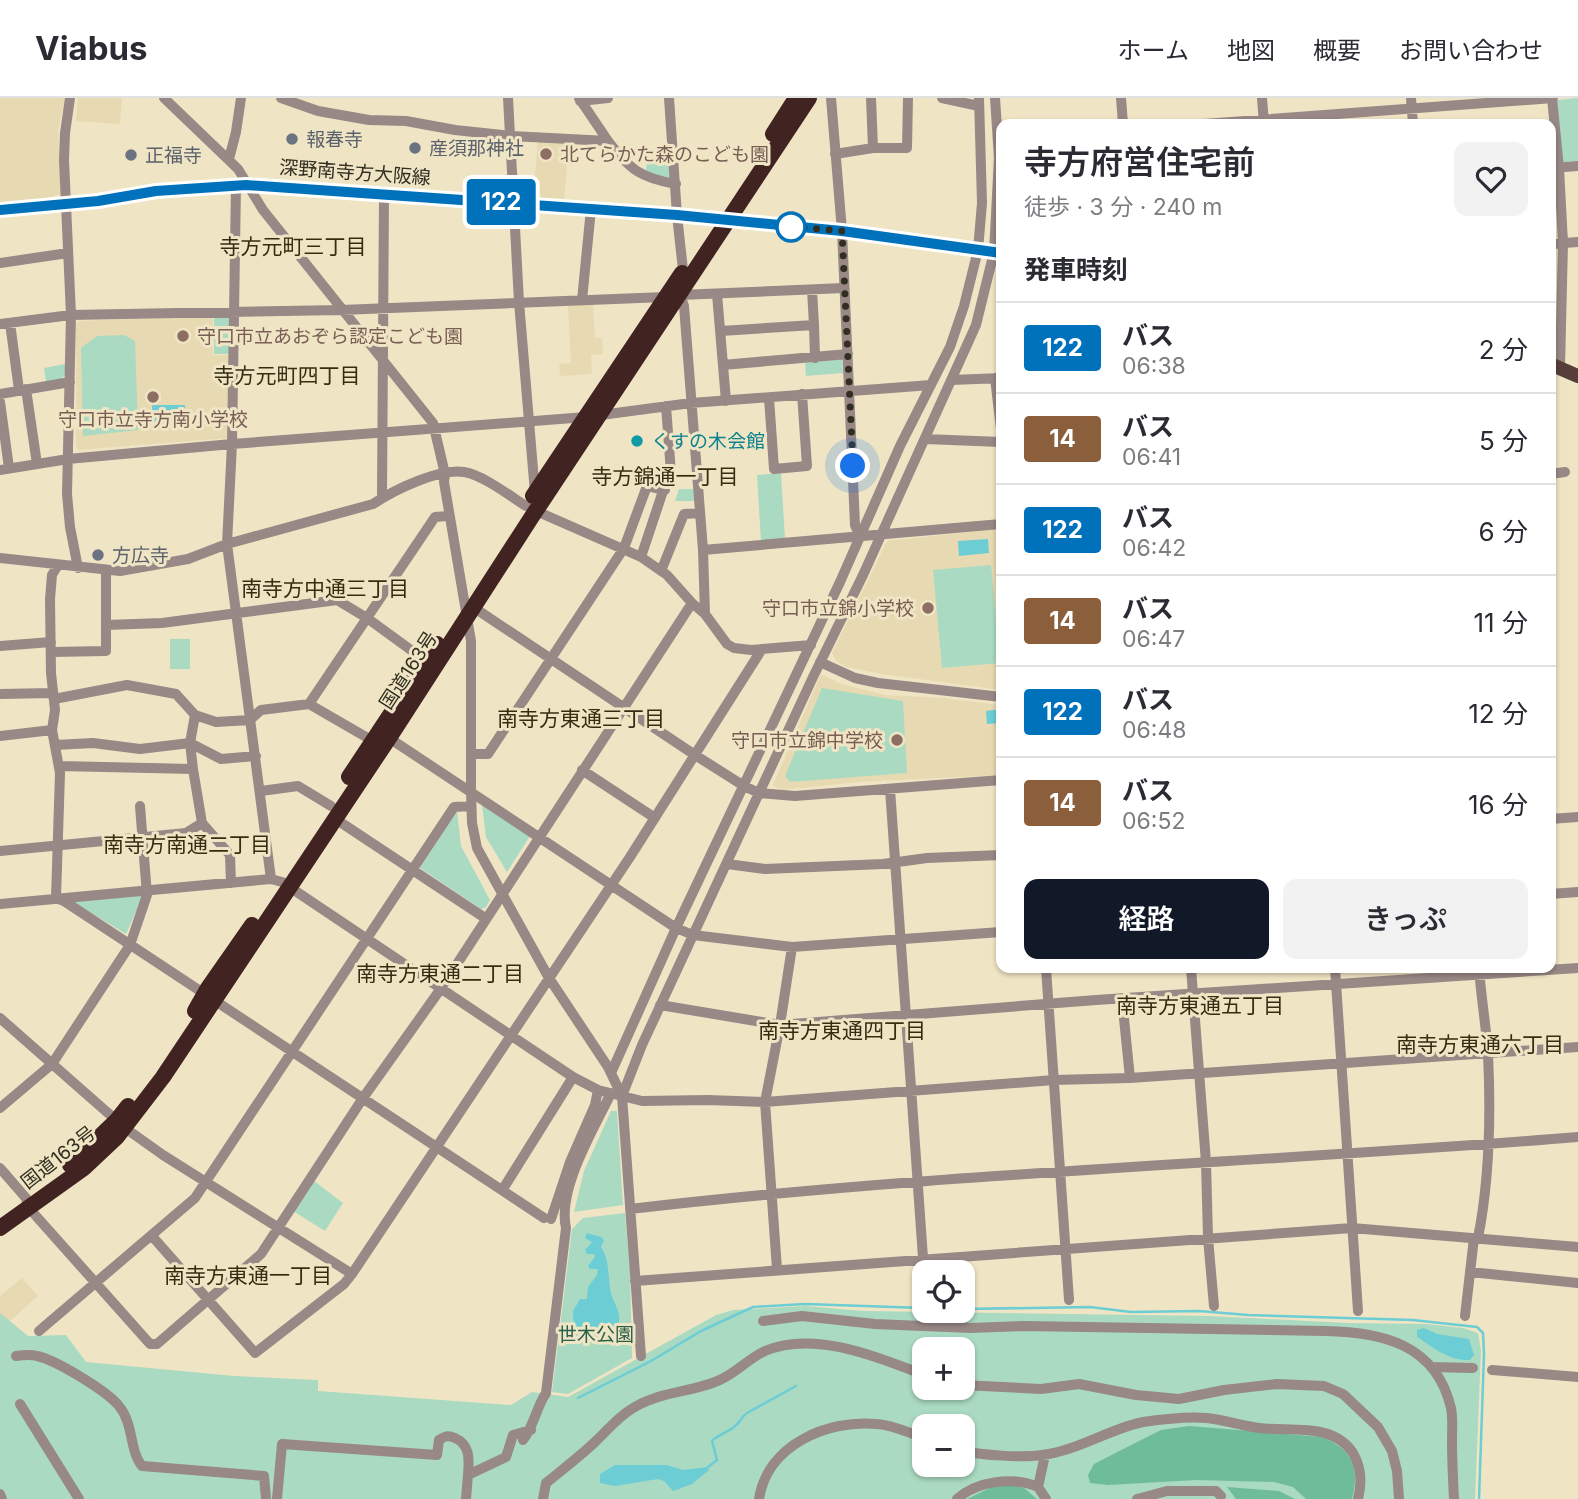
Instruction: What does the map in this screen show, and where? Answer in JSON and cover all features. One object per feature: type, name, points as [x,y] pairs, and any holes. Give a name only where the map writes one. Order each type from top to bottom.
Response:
[{"type":"highway","name":"国道163号","points":[[673,296],[683,270],[723,220],[796,98]]},
{"type":"highway","name":"国道163号","points":[[0,1215],[84,1168],[163,1077],[281,883],[333,812],[469,608],[533,503],[723,220],[810,98]]},
{"type":"highway","name":"国道163号","points":[[381,740],[426,661],[469,608]]},
{"type":"highway","name":"国道163号","points":[[0,1228],[27,1202]]},
{"type":"main road","name":"深野南寺方大阪線","points":[[0,210],[98,201],[156,191],[241,185],[677,215],[842,231],[996,252]]},
{"type":"main road","points":[[1556,366],[1578,376]]},
{"type":"street","points":[[70,98],[65,133],[71,315],[67,494],[78,568]]},
{"type":"street","points":[[164,98],[238,169],[241,185],[227,544],[261,791],[281,883]]},
{"type":"street","points":[[229,159],[241,98]]},
{"type":"street","points":[[281,98],[337,116],[406,121],[454,130],[608,141]]},
{"type":"street","points":[[508,98],[512,203],[533,503]]},
{"type":"street","points":[[608,98],[583,99],[608,141],[625,161],[647,178],[676,184]]},
{"type":"street","points":[[669,98],[683,270]]},
{"type":"street","points":[[831,98],[842,231],[855,525],[860,537]]},
{"type":"street","points":[[871,98],[873,148]]},
{"type":"street","points":[[835,154],[873,148],[907,148],[908,98]]},
{"type":"street","points":[[611,1073],[676,928],[811,645],[900,446],[950,346],[978,250],[982,203],[979,102],[942,98]]},
{"type":"street","points":[[995,98],[998,119]]},
{"type":"street","points":[[1121,98],[1123,119]]},
{"type":"street","points":[[1262,98],[1264,119]]},
{"type":"street","points":[[1280,119],[1411,103],[1552,98],[1553,119]]},
{"type":"street","points":[[1556,168],[1578,166]]},
{"type":"street","points":[[1556,177],[1563,243],[1556,351]]},
{"type":"street","points":[[241,185],[435,428],[445,474],[449,516],[469,608],[471,806],[477,848],[549,978],[611,1073],[630,1209],[640,1356]]},
{"type":"street","points":[[382,497],[384,194]]},
{"type":"street","points":[[582,300],[591,209]]},
{"type":"street","points":[[1556,244],[1578,242]]},
{"type":"street","points":[[0,263],[68,253]]},
{"type":"street","points":[[523,1440],[531,1430],[536,1409],[545,1393],[566,1228],[564,1218],[567,1197],[578,1162],[627,1077],[881,535],[976,326],[996,259]]},
{"type":"street","points":[[37,464],[23,390],[5,324],[71,315],[341,310],[844,288]]},
{"type":"street","points":[[812,290],[815,358]]},
{"type":"street","points":[[717,294],[726,401]]},
{"type":"street","points":[[673,296],[684,306],[703,550],[705,614]]},
{"type":"street","points":[[721,331],[814,325]]},
{"type":"street","points":[[723,365],[848,354]]},
{"type":"street","points":[[952,380],[996,378]]},
{"type":"street","points":[[0,394],[70,382]]},
{"type":"street","points":[[0,402],[4,469],[68,459],[232,444],[529,421],[691,403],[931,385]]},
{"type":"street","points":[[769,398],[774,469],[807,466],[802,394]]},
{"type":"street","points":[[641,557],[671,473],[666,406]]},
{"type":"street","points":[[925,439],[996,442]]},
{"type":"street","points":[[0,558],[120,571],[188,559],[227,544],[373,504],[382,497],[430,477],[464,472],[641,557],[661,571],[705,614],[726,643],[734,648],[811,645]]},
{"type":"street","points":[[1556,473],[1565,472]]},
{"type":"street","points":[[471,754],[488,754],[552,659],[624,548],[647,486],[665,490]]},
{"type":"street","points":[[661,571],[684,514],[700,513]]},
{"type":"street","points":[[309,704],[435,517],[449,516]]},
{"type":"street","points":[[703,550],[996,524]]},
{"type":"street","points":[[56,898],[59,766],[52,730],[51,647],[52,575],[58,565]]},
{"type":"street","points":[[0,646],[106,651],[106,570]]},
{"type":"street","points":[[106,625],[162,623],[337,600],[367,618],[426,661]]},
{"type":"street","points":[[0,1168],[150,1344],[157,1344],[261,1254],[363,1098],[442,988],[692,603]]},
{"type":"street","points":[[469,608],[552,659],[695,755],[759,793],[795,796],[996,780]]},
{"type":"street","points":[[152,1236],[255,1353],[344,1284],[513,1035],[762,649]]},
{"type":"street","points":[[820,662],[855,678],[878,683],[996,696]]},
{"type":"street","points":[[0,694],[53,696],[127,685],[176,694],[195,715],[216,722],[250,720],[261,710],[309,704],[381,740],[471,791],[676,928],[693,935],[792,947],[996,932]]},
{"type":"street","points":[[195,715],[190,743],[202,823],[230,855],[231,883]]},
{"type":"street","points":[[0,736],[52,730]]},
{"type":"street","points":[[55,745],[93,743],[140,749],[190,743],[221,759],[256,756]]},
{"type":"street","points":[[59,766],[193,769]]},
{"type":"street","points":[[582,770],[655,818]]},
{"type":"street","points":[[261,791],[298,786],[485,918]]},
{"type":"street","points":[[890,789],[923,1259]]},
{"type":"street","points":[[0,1108],[52,1064],[130,945],[147,891],[140,806]]},
{"type":"street","points":[[39,1331],[195,1199],[454,807],[471,806]]},
{"type":"street","points":[[1556,819],[1578,817]]},
{"type":"street","points":[[0,851],[186,833],[202,823]]},
{"type":"street","points":[[727,864],[765,869],[895,864],[927,858],[996,855]]},
{"type":"street","points":[[0,904],[231,883],[281,883],[573,1077],[598,1090],[642,1101],[765,1102],[1054,1080],[1130,1078],[1578,1047]]},
{"type":"street","points":[[1556,894],[1578,892]]},
{"type":"street","points":[[56,898],[548,1218],[595,1105],[598,1090]]},
{"type":"street","points":[[777,1269],[765,1102],[792,947]]},
{"type":"street","points":[[1556,969],[1578,968]]},
{"type":"street","points":[[1046,973],[1069,1300]]},
{"type":"street","points":[[1191,973],[1214,1306]]},
{"type":"street","points":[[1335,973],[1358,1311]]},
{"type":"street","points":[[660,1005],[780,1025],[1336,985],[1459,973]]},
{"type":"street","points":[[1465,1316],[1476,1238],[1487,1193],[1488,1053],[1479,973]]},
{"type":"street","points":[[1122,999],[1130,1078]]},
{"type":"street","points":[[0,1018],[121,1124],[163,1155],[352,1274]]},
{"type":"street","points":[[503,1189],[573,1077]]},
{"type":"street","points":[[630,1209],[770,1193],[1578,1137]]},
{"type":"street","points":[[635,1281],[1066,1247],[1352,1228],[1578,1247]]},
{"type":"street","points":[[1470,1272],[1578,1283]]},
{"type":"street","points":[[763,1321],[802,1316],[875,1324],[970,1328],[1023,1326],[1349,1332],[1393,1340],[1425,1359],[1444,1389],[1451,1409],[1454,1499]]},
{"type":"street","points":[[543,1499],[546,1483],[578,1458],[629,1410],[657,1396],[713,1383],[733,1375],[764,1352],[787,1346],[828,1345],[912,1370]]},
{"type":"street","points":[[16,1356],[34,1354],[51,1360],[120,1406],[132,1432],[137,1460],[142,1466],[264,1476],[265,1499]]},
{"type":"street","points":[[1431,1367],[1473,1368]]},
{"type":"street","points":[[1492,1370],[1578,1377]]},
{"type":"street","points":[[975,1386],[1041,1389],[1079,1384],[1136,1395],[1179,1399],[1277,1384],[1324,1386],[1343,1394],[1378,1427],[1391,1451],[1397,1471],[1399,1499]]},
{"type":"street","points":[[20,1404],[79,1499]]},
{"type":"street","points":[[975,1452],[1045,1455],[1137,1424],[1188,1417],[1257,1428],[1308,1430],[1330,1435],[1349,1447],[1357,1460],[1361,1478],[1359,1499]]},
{"type":"street","points":[[758,1497],[783,1454],[804,1438],[825,1429],[851,1423],[880,1424],[912,1434]]},
{"type":"street","points":[[468,1475],[504,1459],[509,1452],[513,1435],[531,1430]]},
{"type":"street","points":[[277,1499],[282,1444],[437,1455],[439,1440],[449,1436],[460,1440],[469,1457],[466,1499]]},
{"type":"street","points":[[1045,1455],[1045,1496]]},
{"type":"street","points":[[957,1499],[981,1485],[1026,1482],[1045,1496]]},
{"type":"street","points":[[1137,1499],[1167,1492],[1216,1491],[1221,1496]]},
{"type":"street","points":[[0,1494],[2,1499]]},
{"type":"shaded area","points":[[0,98],[65,98],[58,130],[61,194],[0,204]]},
{"type":"shaded area","points":[[78,98],[122,98],[120,124],[76,121]]},
{"type":"shaded area","points":[[538,140],[569,142],[564,201],[533,199]]},
{"type":"shaded area","points":[[593,304],[595,338],[602,338],[603,354],[591,355],[592,374],[560,376],[559,364],[571,363],[568,305]]},
{"type":"shaded area","name":"守口市立寺方南小学校","points":[[213,316],[213,355],[230,355],[229,438],[78,450],[76,324],[79,321]]},
{"type":"shaded area","name":"守口市立錦小学校","points":[[996,529],[996,689],[882,674],[846,667],[836,661],[832,653],[887,541]]},
{"type":"shaded area","name":"守口市立錦中学校","points":[[821,674],[841,684],[886,695],[996,704],[996,775],[859,782],[781,790],[773,785]]},
{"type":"shaded area","points":[[22,1278],[38,1296],[0,1330],[0,1296]]},
{"type":"green space","points":[[1578,98],[1578,161],[1561,162],[1557,100]]},
{"type":"green space","points":[[671,157],[672,178],[645,174],[648,159]]},
{"type":"green space","points":[[214,316],[230,319],[230,354],[214,354]]},
{"type":"green space","points":[[124,335],[135,341],[138,430],[83,436],[81,348],[97,336]]},
{"type":"green space","points":[[842,359],[843,373],[806,376],[805,363]]},
{"type":"green space","points":[[65,364],[65,375],[60,380],[46,382],[44,368]]},
{"type":"green space","points":[[781,473],[785,539],[761,541],[757,475]]},
{"type":"green space","points":[[679,489],[696,489],[696,501],[675,501]]},
{"type":"green space","points":[[991,565],[996,619],[996,663],[942,668],[933,570]]},
{"type":"green space","points":[[170,639],[190,639],[190,669],[170,669]]},
{"type":"green space","points":[[822,688],[903,701],[907,773],[790,782],[785,776]]},
{"type":"green space","points":[[482,805],[530,836],[507,872],[486,837]]},
{"type":"green space","points":[[457,811],[461,846],[490,900],[486,907],[481,909],[420,868]]},
{"type":"green space","points":[[142,894],[126,934],[73,902]]},
{"type":"green space","points":[[611,1111],[617,1111],[623,1205],[574,1212],[584,1171]]},
{"type":"green space","points":[[314,1181],[343,1203],[325,1231],[293,1211]]},
{"type":"green space","name":"世木公園","points":[[625,1213],[630,1271],[632,1358],[568,1394],[552,1392],[572,1229],[583,1218]]},
{"type":"green space","points":[[805,1306],[912,1312],[912,1323],[975,1323],[975,1313],[1208,1316],[1427,1324],[1463,1328],[1478,1333],[1481,1350],[1475,1499],[0,1499],[0,1313],[28,1336],[66,1335],[86,1362],[234,1376],[318,1380],[318,1391],[511,1405],[532,1392],[568,1397],[716,1315],[733,1310]]},
{"type":"green space","points":[[1189,1426],[1322,1437],[1341,1448],[1352,1461],[1355,1478],[1352,1499],[1306,1499],[1293,1487],[1274,1482],[1196,1480],[1108,1485],[1090,1483],[1088,1475],[1094,1464],[1161,1430]]},
{"type":"green space","points":[[1010,1484],[1024,1488],[1037,1499],[967,1499],[992,1487]]},
{"type":"green space","points":[[1227,1487],[1279,1491],[1295,1499],[1236,1499]]},
{"type":"water","points":[[152,405],[185,405],[186,423],[152,423]]},
{"type":"water","points":[[988,539],[989,553],[959,556],[958,541]]},
{"type":"water","points":[[996,710],[996,723],[987,724],[986,711]]},
{"type":"water","points":[[587,1233],[604,1240],[601,1247],[607,1261],[611,1293],[619,1315],[614,1333],[603,1339],[596,1339],[582,1332],[573,1319],[573,1311],[580,1299],[587,1299],[588,1287],[598,1269],[590,1269],[588,1266],[595,1257],[594,1254],[587,1254],[585,1250],[592,1242],[585,1238]]},
{"type":"water","points":[[1424,1328],[1437,1334],[1469,1339],[1474,1355],[1470,1360],[1462,1360],[1442,1353],[1417,1337],[1417,1330]]},
{"type":"water","points":[[615,1465],[667,1465],[683,1470],[708,1467],[709,1470],[692,1484],[673,1491],[664,1481],[658,1479],[615,1486],[600,1483],[600,1474]]},
{"type":"waterway","points":[[578,1398],[651,1361],[701,1331],[753,1307],[805,1304],[912,1308]]},
{"type":"waterway","points":[[975,1309],[1090,1307],[1131,1312],[1199,1311],[1413,1320],[1477,1327],[1483,1333],[1484,1354],[1479,1499]]},
{"type":"waterway","points":[[708,1467],[717,1460],[712,1441],[714,1439],[731,1429],[747,1413],[796,1386]]},
{"type":"bus line","name":"122","points":[[0,210],[98,201],[156,191],[246,185],[297,187],[677,215],[842,231],[996,252]]},
{"type":"place","name":"報春寺","points":[[292,139]]},
{"type":"place","name":"産須那神社","points":[[415,148]]},
{"type":"place","name":"北てらかた森のこども園","points":[[546,154]]},
{"type":"place","name":"正福寺","points":[[131,155]]},
{"type":"place","name":"守口市立あおぞら認定こども園","points":[[183,336]]},
{"type":"place","name":"守口市立寺方南小学校","points":[[153,397]]},
{"type":"place","name":"くすの木会館","points":[[637,441]]},
{"type":"place","name":"方広寺","points":[[98,555]]},
{"type":"place","name":"守口市立錦小学校","points":[[928,608]]},
{"type":"place","name":"守口市立錦中学校","points":[[897,740]]},
{"type":"district","name":"寺方元町三丁目","points":[[293,247]]},
{"type":"district","name":"寺方元町四丁目","points":[[287,376]]},
{"type":"district","name":"寺方錦通一丁目","points":[[665,477]]},
{"type":"district","name":"南寺方中通三丁目","points":[[325,589]]},
{"type":"district","name":"南寺方東通三丁目","points":[[581,719]]},
{"type":"district","name":"南寺方南通二丁目","points":[[187,845]]},
{"type":"district","name":"南寺方東通二丁目","points":[[440,974]]},
{"type":"district","name":"南寺方東通五丁目","points":[[1200,1006]]},
{"type":"district","name":"南寺方東通四丁目","points":[[842,1031]]},
{"type":"district","name":"南寺方東通六丁目","points":[[1480,1045]]},
{"type":"district","name":"南寺方東通一丁目","points":[[248,1276]]},
{"type":"route","points":[[791,227],[785,226],[842,231],[853,466]]}]
